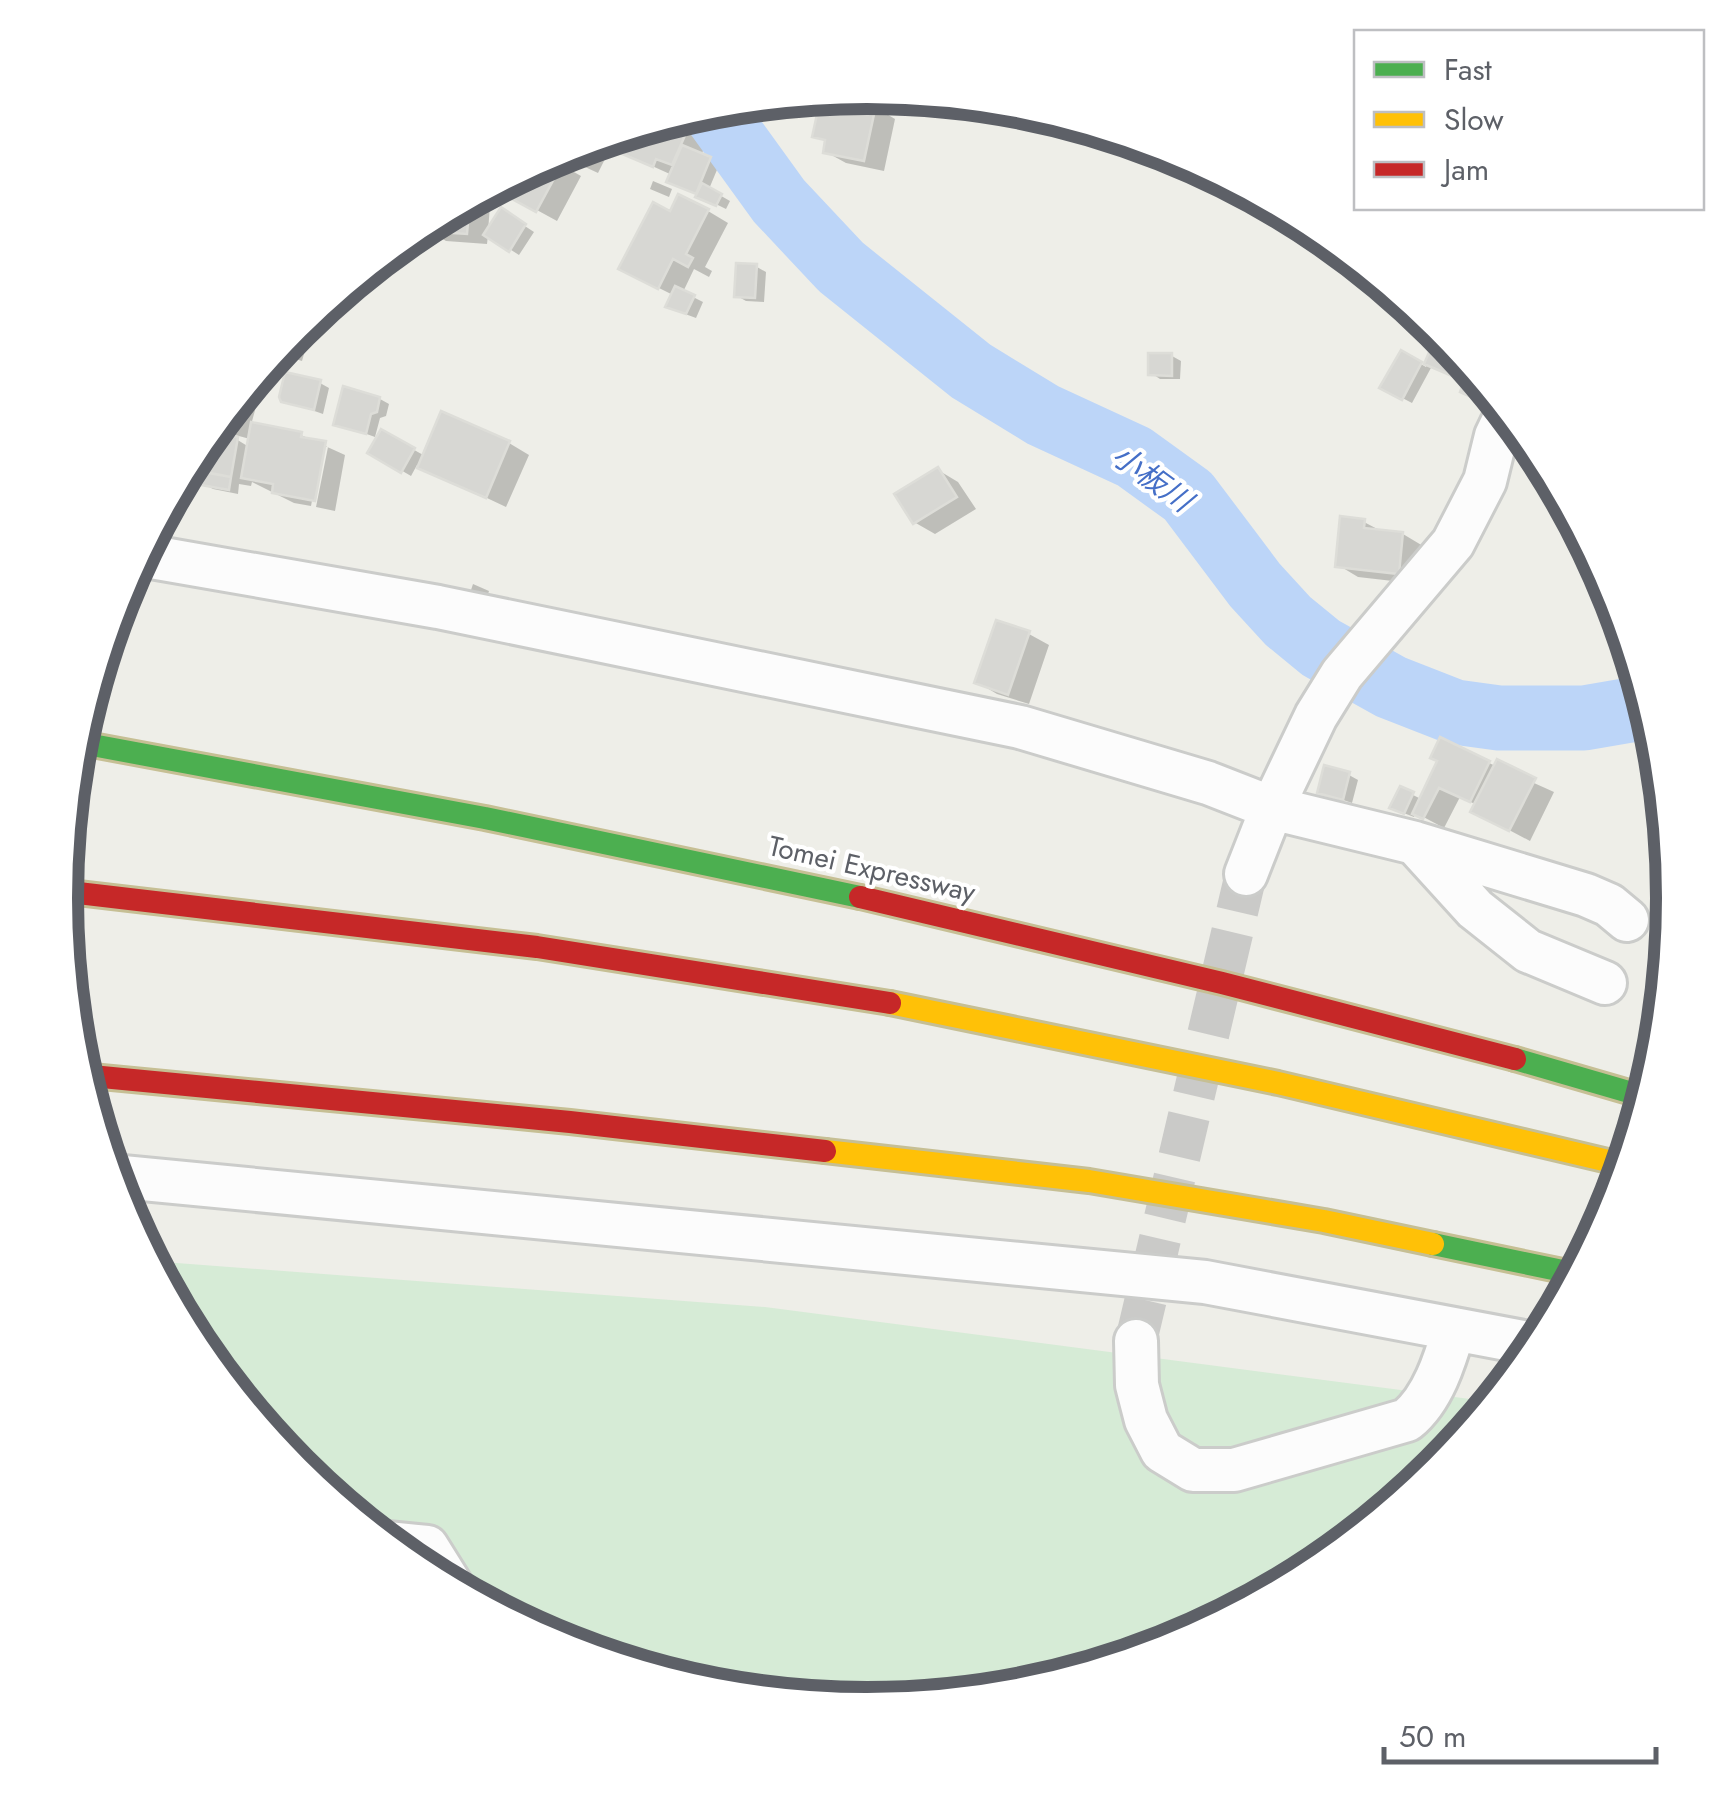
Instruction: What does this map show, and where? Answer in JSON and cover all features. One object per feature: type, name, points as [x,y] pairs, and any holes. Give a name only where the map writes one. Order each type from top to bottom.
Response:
[{"type":"highway","name":"Tomei Expressway","points":[[93,745],[586,837],[976,923],[1358,1017],[1632,1093]]},
{"type":"highway","points":[[78,892],[317,919],[716,974],[1024,1029],[1362,1100],[1611,1162]]},
{"type":"highway","points":[[98,1077],[570,1122],[1089,1181],[1324,1222],[1563,1271]]},
{"type":"street","points":[[1246,874],[1316,716],[1342,674],[1453,542],[1485,481],[1500,428]]},
{"type":"street","points":[[156,557],[438,607],[1020,728],[1208,783],[1272,808],[1415,842],[1586,894],[1627,920]]},
{"type":"street","points":[[1415,842],[1475,909],[1528,951],[1605,983]]},
{"type":"street","points":[[129,1178],[1139,1274],[1205,1282],[1520,1341]]},
{"type":"street","points":[[1136,1341],[1138,1384],[1146,1420],[1162,1451],[1193,1470],[1234,1470],[1407,1420],[1419,1410],[1445,1360],[1454,1329]]},
{"type":"green space","points":[[167,1262],[765,1307],[1476,1400],[1425,1457],[1348,1525],[1262,1582],[1169,1628],[1071,1661],[970,1681],[867,1688],[764,1681],[663,1661],[565,1628],[518,1607],[428,1555],[346,1492],[273,1419],[211,1337]]},
{"type":"building","points":[[875,109],[864,161],[823,153],[825,140],[812,137],[818,111]]},
{"type":"building","points":[[687,130],[672,165],[656,159],[653,167],[614,151]]},
{"type":"building","points":[[682,145],[711,157],[696,194],[666,182]]},
{"type":"building","points":[[557,172],[536,212],[507,196]]},
{"type":"building","points":[[702,183],[722,194],[716,206],[695,197]]},
{"type":"building","points":[[678,194],[709,209],[686,254],[693,258],[688,267],[673,259],[658,289],[618,269],[653,202],[670,211]]},
{"type":"building","points":[[501,207],[526,224],[509,252],[483,235]]},
{"type":"building","points":[[468,217],[467,234],[444,232]]},
{"type":"building","points":[[736,263],[757,264],[755,298],[734,297]]},
{"type":"building","points":[[675,286],[695,295],[686,314],[665,307]]},
{"type":"building","points":[[1431,347],[1463,381],[1424,364]]},
{"type":"building","points":[[1401,350],[1422,362],[1402,400],[1379,388]]},
{"type":"building","points":[[1148,353],[1172,353],[1172,376],[1148,375]]},
{"type":"building","points":[[285,372],[321,380],[314,410],[281,402]]},
{"type":"building","points":[[1464,382],[1479,400],[1460,392]]},
{"type":"building","points":[[343,386],[380,397],[366,434],[333,425]]},
{"type":"building","points":[[441,411],[510,441],[486,498],[417,468]]},
{"type":"building","points":[[251,422],[326,441],[315,501],[272,493],[273,484],[241,478]]},
{"type":"building","points":[[381,429],[415,448],[401,473],[367,453]]},
{"type":"building","points":[[229,435],[238,437],[231,477],[203,472]]},
{"type":"building","points":[[938,467],[957,497],[913,524],[894,494]]},
{"type":"building","points":[[205,472],[231,477],[229,490],[201,485]]},
{"type":"building","points":[[1340,516],[1365,519],[1364,528],[1403,532],[1399,574],[1335,567]]},
{"type":"building","points":[[996,620],[1030,631],[1008,695],[974,683]]},
{"type":"building","points":[[1440,737],[1490,761],[1470,802],[1439,788],[1423,819],[1412,814],[1437,761],[1430,758]]},
{"type":"building","points":[[1497,759],[1536,778],[1509,831],[1470,812]]},
{"type":"building","points":[[1324,765],[1350,772],[1343,800],[1317,793]]},
{"type":"building","points":[[1400,786],[1414,792],[1404,814],[1389,808]]},
{"type":"waterway","name":"小板川","points":[[722,123],[779,201],[841,267],[971,371],[1043,415],[1134,457],[1188,496],[1255,585],[1288,621],[1321,648],[1391,687],[1455,712],[1499,718],[1584,718],[1633,710]]},
{"type":"tunnel","points":[[1136,1341],[1246,874]]},
{"type":"traffic: fast","points":[[93,745],[485,818],[860,897]]},
{"type":"traffic: fast","points":[[1515,1059],[1632,1093]]},
{"type":"traffic: fast","points":[[1433,1244],[1563,1271]]},
{"type":"traffic: slow","points":[[890,1003],[1278,1083],[1611,1162]]},
{"type":"traffic: slow","points":[[825,1151],[1089,1181],[1433,1244]]},
{"type":"traffic: jam","points":[[78,893],[537,947],[890,1003]]},
{"type":"traffic: jam","points":[[860,897],[1222,983],[1515,1059]]},
{"type":"traffic: jam","points":[[98,1077],[825,1151]]}]
